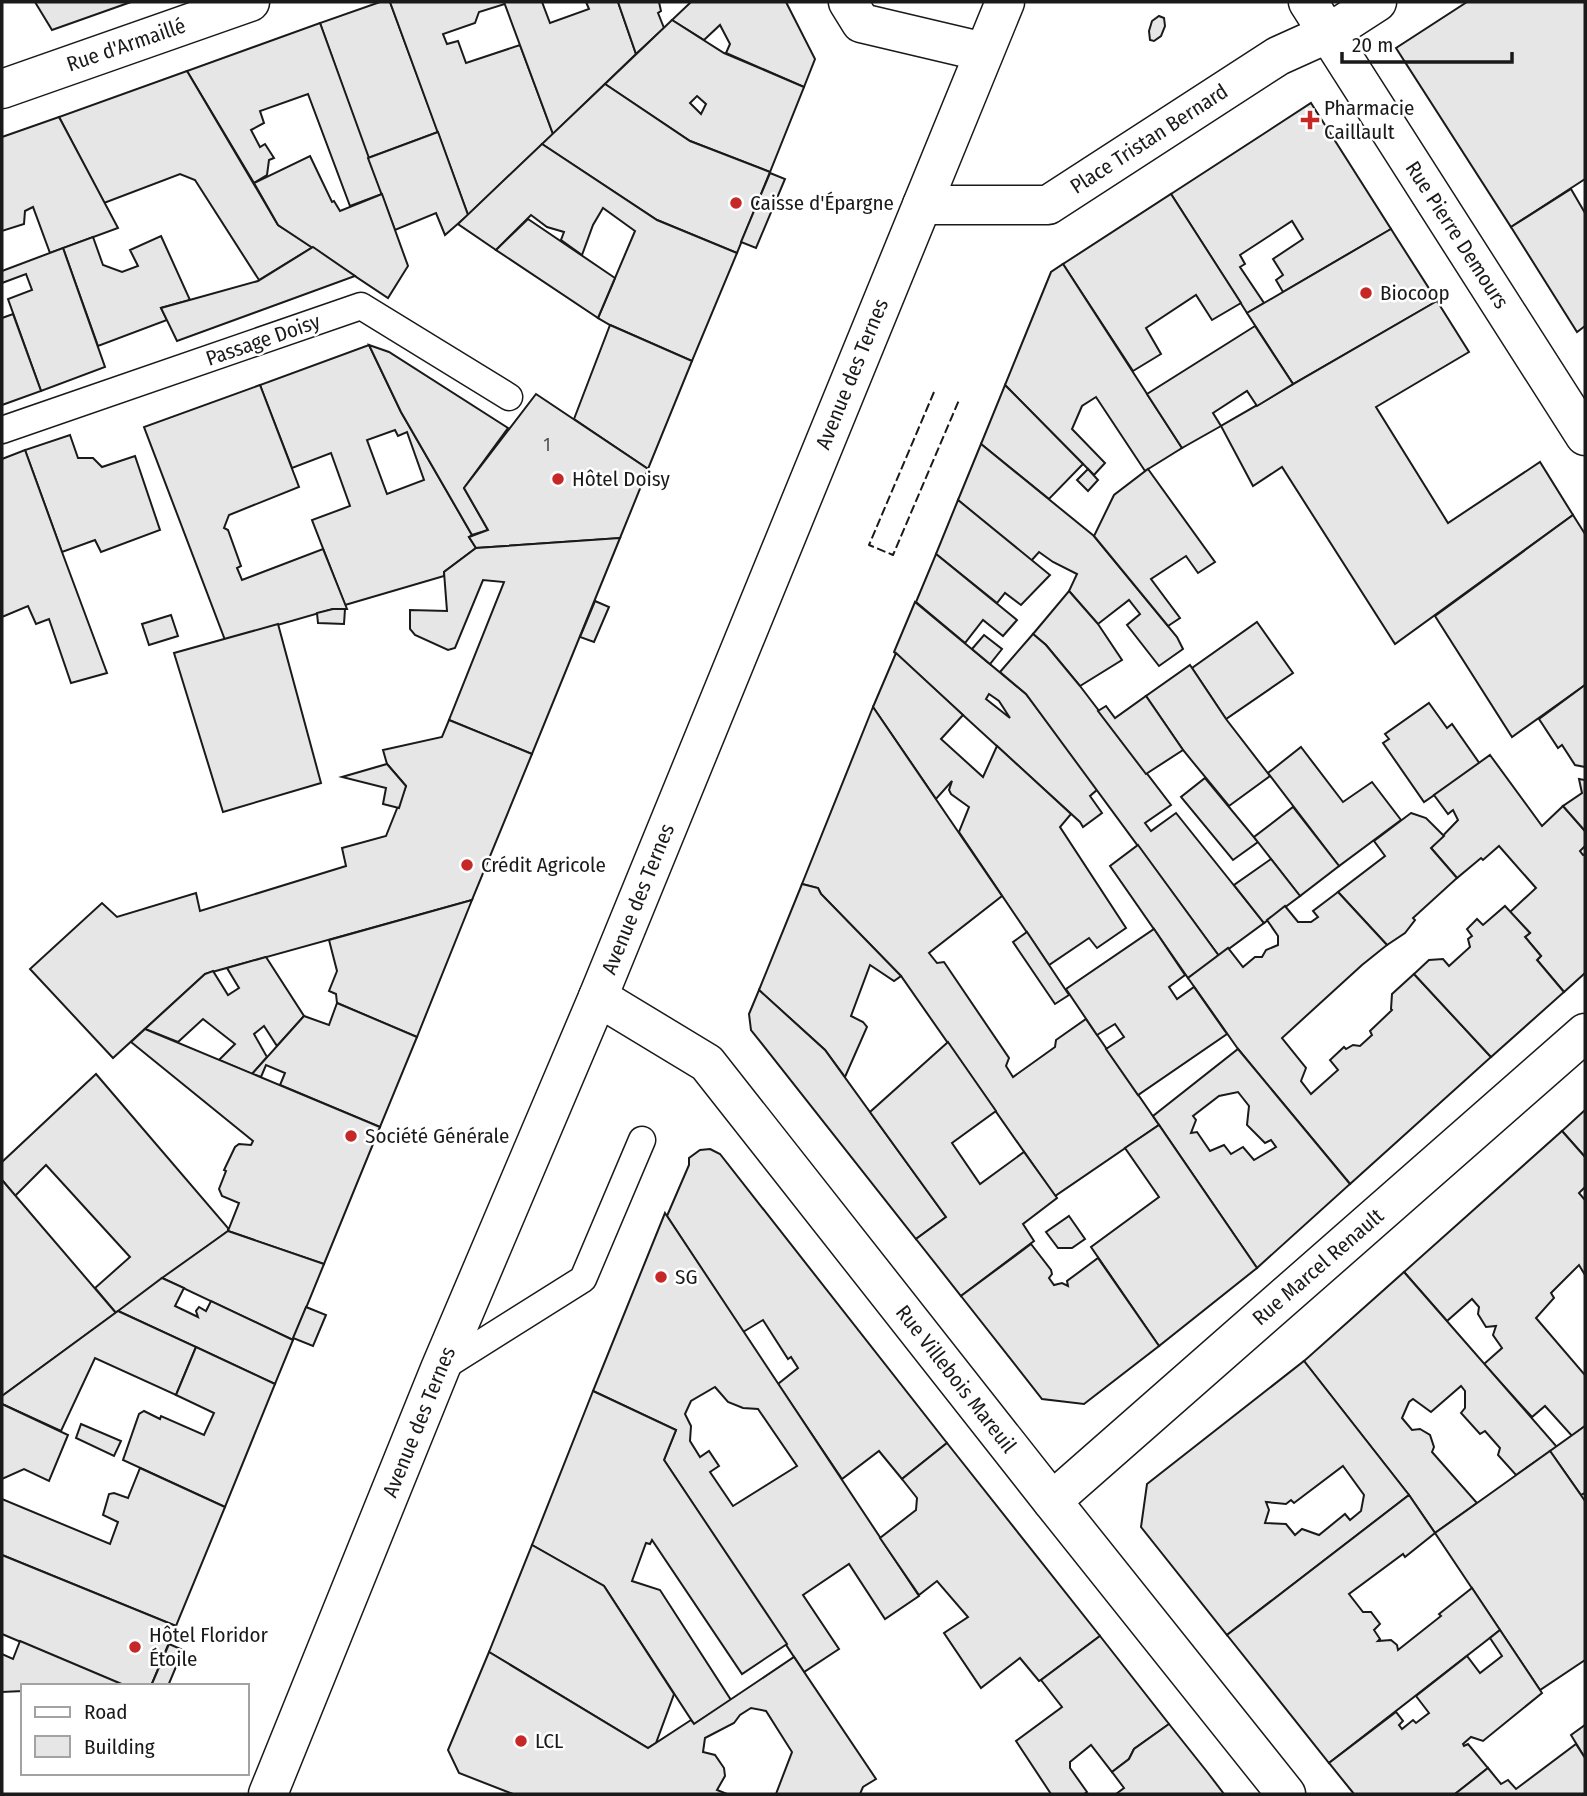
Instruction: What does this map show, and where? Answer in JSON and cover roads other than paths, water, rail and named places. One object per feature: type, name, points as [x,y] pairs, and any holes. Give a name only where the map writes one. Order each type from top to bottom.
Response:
[{"type":"street","name":"Rue d'Armaillé","points":[[2,89],[250,2]]},
{"type":"street","points":[[848,2],[861,23],[984,52]]},
{"type":"street","name":"Avenue des Ternes","points":[[268,1794],[440,1369],[598,996],[1005,2]]},
{"type":"street","points":[[1308,2],[1329,33]]},
{"type":"street","name":"Place Tristan Bernard","points":[[922,205],[1048,205],[1278,56],[1329,33],[1377,2]]},
{"type":"street","name":"Rue Pierre Demours","points":[[1329,33],[1585,436]]},
{"type":"street","name":"Rue Villebois Mareuil","points":[[598,996],[708,1063],[1286,1794]]},
{"type":"street","name":"Rue Marcel Renault","points":[[1052,1501],[1585,1033]]},
{"type":"lane","name":"Passage Doisy","points":[[2,430],[361,306],[509,397]]},
{"type":"lane","points":[[440,1369],[583,1279],[642,1140]]},
{"type":"place","name":"Pharmacie Caillault","points":[[1310,120]]},
{"type":"place","name":"Caisse d'Épargne","points":[[736,203]]},
{"type":"place","name":"Biocoop","points":[[1366,293]]},
{"type":"place","name":"Hôtel Doisy","points":[[558,479]]},
{"type":"place","name":"Crédit Agricole","points":[[467,865]]},
{"type":"place","name":"Société Générale","points":[[351,1136]]},
{"type":"place","name":"SG","points":[[661,1277]]},
{"type":"place","name":"Hôtel Floridor Étoile","points":[[135,1647]]},
{"type":"place","name":"LCL","points":[[521,1741]]}]
